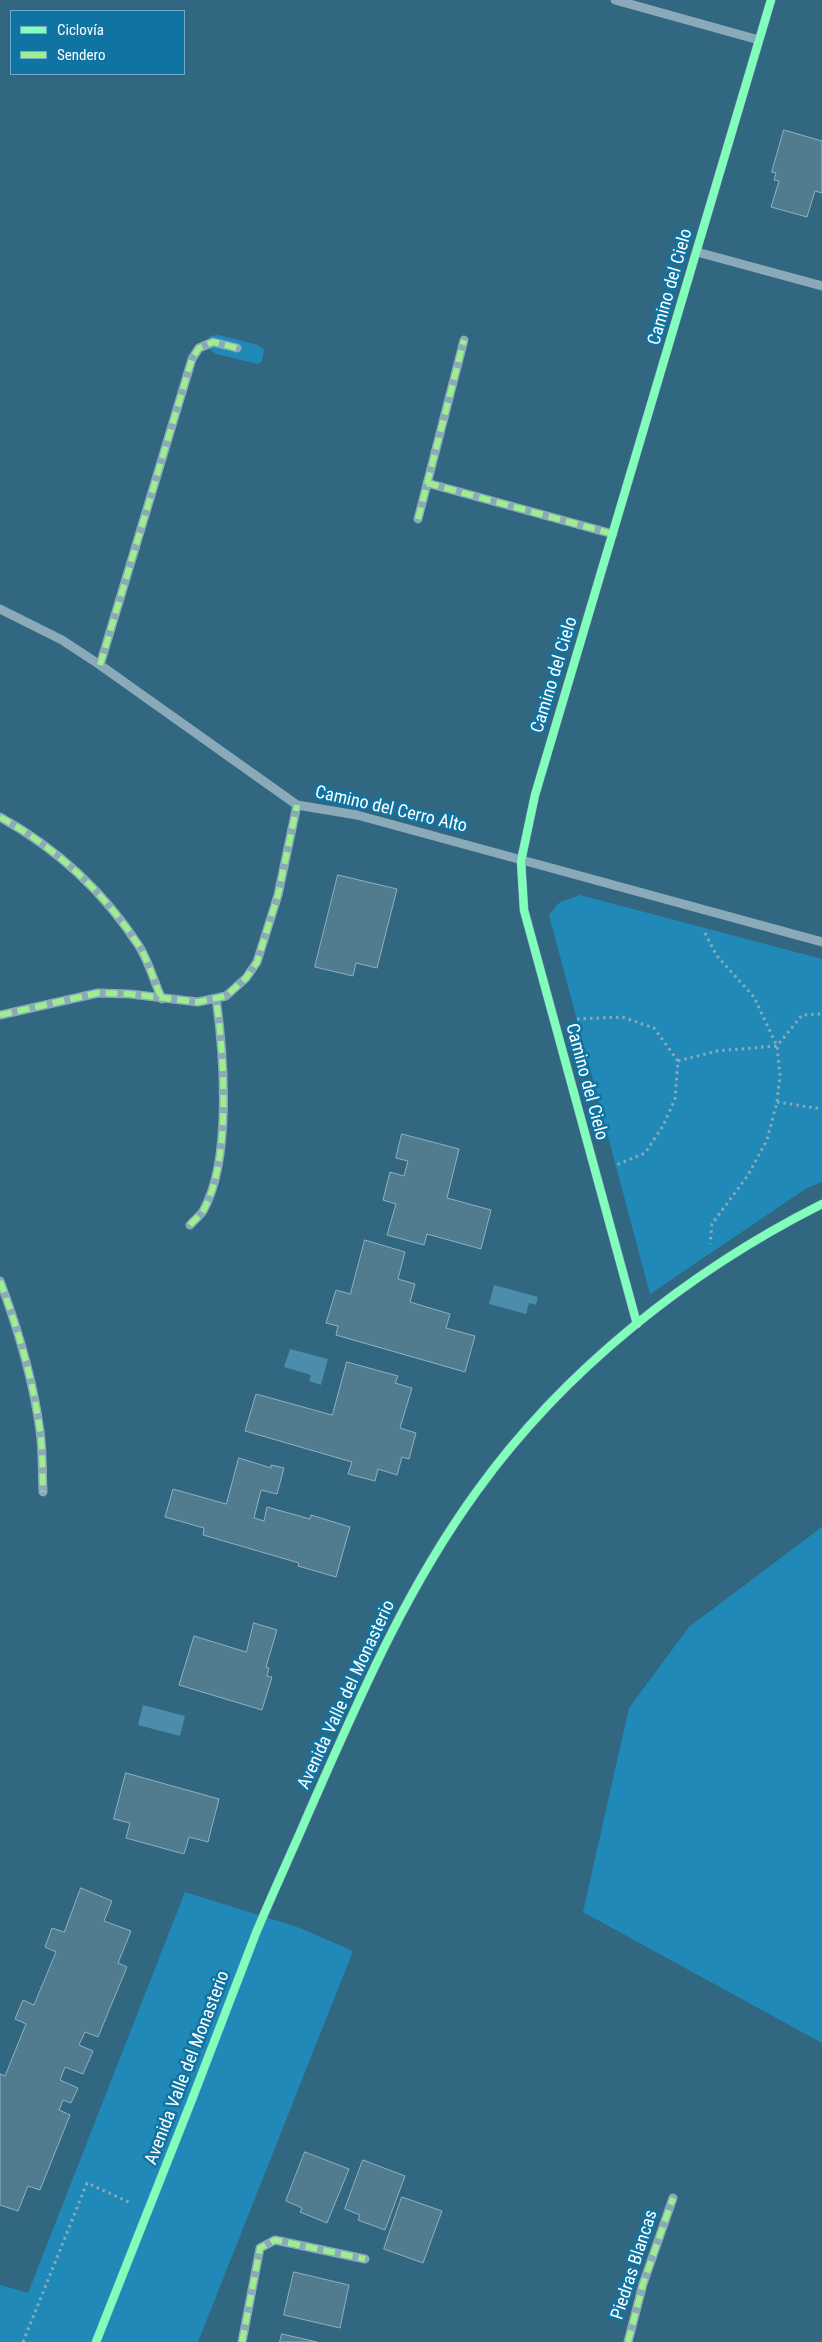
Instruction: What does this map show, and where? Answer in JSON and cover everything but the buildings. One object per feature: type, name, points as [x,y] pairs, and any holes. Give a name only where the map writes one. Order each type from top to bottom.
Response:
[{"type":"street","points":[[615,0],[759,40]]},
{"type":"street","name":"Camino del Cielo","points":[[636,1324],[524,910],[521,861],[535,795],[771,0]]},
{"type":"street","points":[[697,252],[822,286]]},
{"type":"street","points":[[418,519],[464,340]]},
{"type":"street","points":[[100,665],[192,358],[199,348],[213,342],[237,348]]},
{"type":"street","points":[[427,483],[613,534]]},
{"type":"street","name":"Camino del Cerro Alto","points":[[0,609],[62,640],[100,665],[297,805],[357,815],[822,942]]},
{"type":"street","points":[[0,1015],[98,993],[130,994],[198,1002],[226,996],[246,978],[257,962],[278,895],[297,805]]},
{"type":"street","points":[[0,817],[26,831],[71,866],[108,905],[140,948],[162,999]]},
{"type":"street","points":[[190,1225],[202,1212],[215,1178],[221,1142],[221,1058],[216,998]]},
{"type":"street","name":"Avenida Valle del Monasterio","points":[[96,2342],[257,1930],[386,1641],[414,1588],[444,1538],[478,1489],[552,1402],[636,1324],[707,1272],[775,1229],[822,1204]]},
{"type":"street","points":[[0,1280],[14,1317],[32,1380],[41,1433],[43,1492]]},
{"type":"street","name":"Piedras Blancas","points":[[628,2342],[643,2284],[674,2198]]},
{"type":"street","points":[[242,2342],[260,2248],[275,2240],[365,2259]]},
{"type":"path","points":[[693,907],[717,956],[754,997],[777,1046],[780,1075],[777,1102],[767,1140],[748,1175],[712,1224],[707,1272]]},
{"type":"path","points":[[678,1060],[717,1051],[777,1046],[802,1015],[822,1014]]},
{"type":"path","points":[[554,1020],[622,1017],[654,1028],[678,1060],[675,1099],[663,1126],[645,1152],[596,1174]]},
{"type":"path","points":[[777,1102],[822,1109]]},
{"type":"path","points":[[23,2342],[87,2183],[148,2210]]},
{"type":"shaded area","points":[[219,335],[258,345],[264,350],[262,361],[258,364],[216,354],[207,347],[210,336]]},
{"type":"shaded area","points":[[580,895],[822,959],[822,1182],[807,1188],[650,1294],[549,915],[560,902]]},
{"type":"shaded area","points":[[494,1285],[538,1297],[536,1305],[529,1303],[526,1314],[489,1304]]},
{"type":"shaded area","points":[[290,1349],[328,1359],[321,1385],[309,1381],[311,1375],[284,1367]]},
{"type":"shaded area","points":[[822,1527],[822,2043],[583,1912],[629,1708],[689,1627]]},
{"type":"shaded area","points":[[143,1705],[185,1716],[180,1736],[138,1725]]},
{"type":"shaded area","points":[[185,1892],[300,1928],[353,1951],[198,2342],[0,2342],[0,2285],[28,2293]]},
{"type":"marked path","points":[[418,519],[464,340]]},
{"type":"marked path","points":[[100,665],[192,359],[199,348],[213,342],[237,348]]},
{"type":"marked path","points":[[427,483],[613,534]]},
{"type":"marked path","points":[[0,1015],[98,993],[130,994],[198,1002],[226,996],[246,978],[257,962],[278,895],[297,805]]},
{"type":"marked path","points":[[0,817],[21,829],[59,857],[110,907],[143,952],[162,999]]},
{"type":"marked path","points":[[190,1225],[203,1211],[212,1190],[222,1136],[223,1077],[216,998]]},
{"type":"marked path","points":[[0,1281],[19,1336],[33,1392],[41,1439],[43,1492]]},
{"type":"marked path","points":[[628,2342],[643,2284],[673,2198]]},
{"type":"marked path","points":[[242,2342],[260,2248],[275,2240],[365,2259]]},
{"type":"cycle path","points":[[637,1324],[524,910],[521,861],[535,795],[771,0]]},
{"type":"cycle path","points":[[96,2342],[269,1902],[384,1647],[427,1567],[451,1529],[511,1447],[589,1365],[632,1327],[677,1292],[724,1260],[822,1204]]}]
